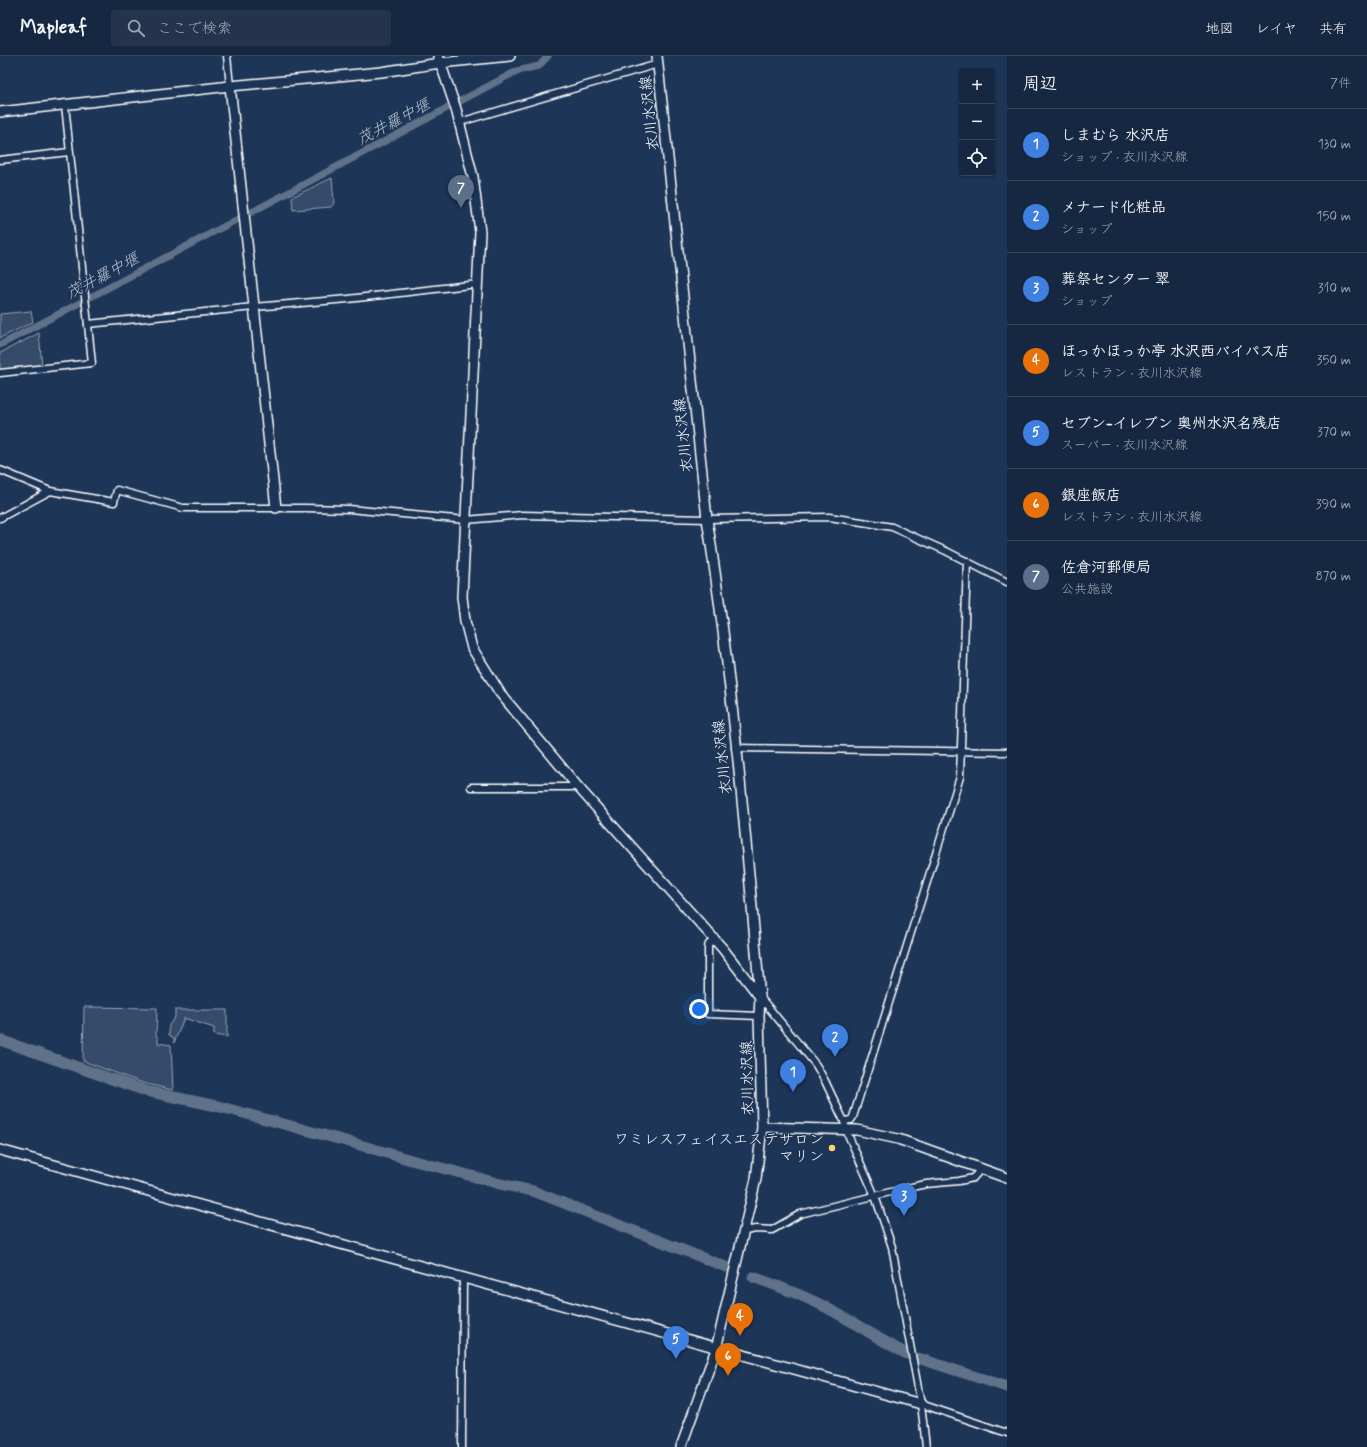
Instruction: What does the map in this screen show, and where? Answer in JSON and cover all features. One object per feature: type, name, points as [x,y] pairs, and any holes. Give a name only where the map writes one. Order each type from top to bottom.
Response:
[{"type":"street","points":[[227,56],[276,508]]},
{"type":"street","points":[[0,112],[230,86],[381,72],[439,60],[510,56]]},
{"type":"street","points":[[439,60],[460,122],[473,177],[480,232],[462,597],[465,621],[472,648],[500,693],[578,787],[714,940],[816,1065],[844,1121],[846,1130],[875,1196],[892,1247],[921,1404],[926,1447]]},
{"type":"street","points":[[460,122],[658,60]]},
{"type":"street","name":"衣川水沢線","points":[[658,60],[707,519],[717,583],[736,748],[760,997],[759,1016],[762,1127],[756,1179],[745,1231],[716,1349],[681,1447]]},
{"type":"street","points":[[0,373],[92,363],[65,105]]},
{"type":"street","points":[[0,160],[69,152]]},
{"type":"street","points":[[88,324],[348,299],[478,284]]},
{"type":"street","points":[[0,470],[50,491],[114,502],[117,490],[183,508],[349,509],[466,520],[522,515],[707,519],[829,517],[892,527],[946,550],[1007,582]]},
{"type":"street","points":[[0,518],[50,491]]},
{"type":"street","points":[[844,1121],[851,1120],[853,1117],[955,797],[962,769],[967,561]]},
{"type":"street","points":[[736,748],[1007,752]]},
{"type":"street","points":[[471,787],[578,787]]},
{"type":"street","points":[[714,940],[708,947],[708,1014],[759,1016]]},
{"type":"street","points":[[762,1127],[857,1130],[898,1140],[980,1170],[1007,1178]]},
{"type":"street","points":[[0,1150],[716,1349],[921,1404],[1007,1433]]},
{"type":"street","points":[[745,1231],[756,1229],[772,1230],[800,1214],[926,1184],[959,1181],[973,1178],[980,1170]]},
{"type":"street","points":[[462,1447],[463,1278]]},
{"type":"shaded area","points":[[332,178],[334,203],[331,207],[293,210],[292,197]]},
{"type":"shaded area","points":[[31,311],[33,322],[0,338],[0,314]]},
{"type":"shaded area","points":[[39,333],[42,366],[0,370],[0,353]]},
{"type":"shaded area","points":[[84,1007],[157,1008],[156,1036],[158,1037],[158,1043],[171,1045],[173,1090],[143,1083],[83,1061]]},
{"type":"shaded area","points":[[175,1010],[227,1010],[227,1037],[214,1035],[214,1028],[184,1018],[174,1043],[174,1038],[169,1035],[169,1025],[175,1017]]},
{"type":"waterway","name":"茂井羅中堰","points":[[250,213],[517,71],[539,66],[548,56]]},
{"type":"waterway","name":"茂井羅中堰","points":[[0,345],[238,219]]},
{"type":"waterway","points":[[0,1040],[146,1091],[221,1107],[500,1184],[533,1191],[726,1267]]},
{"type":"waterway","points":[[753,1277],[818,1303],[907,1354]]},
{"type":"waterway","points":[[918,1358],[1007,1387]]},
{"type":"place","name":"佐倉河郵便局","points":[[461,208]]},
{"type":"place","name":"メナード化粧品","points":[[835,1057]]},
{"type":"place","name":"しまむら 水沢店","points":[[793,1092]]},
{"type":"place","name":"ワミレスフェイスエステサロン マリン","points":[[832,1148]]},
{"type":"place","name":"葬祭センター 翠","points":[[904,1216]]},
{"type":"place","name":"ほっかほっか亭 水沢西バイパス店","points":[[740,1336]]},
{"type":"place","name":"セブン-イレブン 奥州水沢名残店","points":[[676,1359]]},
{"type":"place","name":"銀座飯店","points":[[728,1376]]}]
